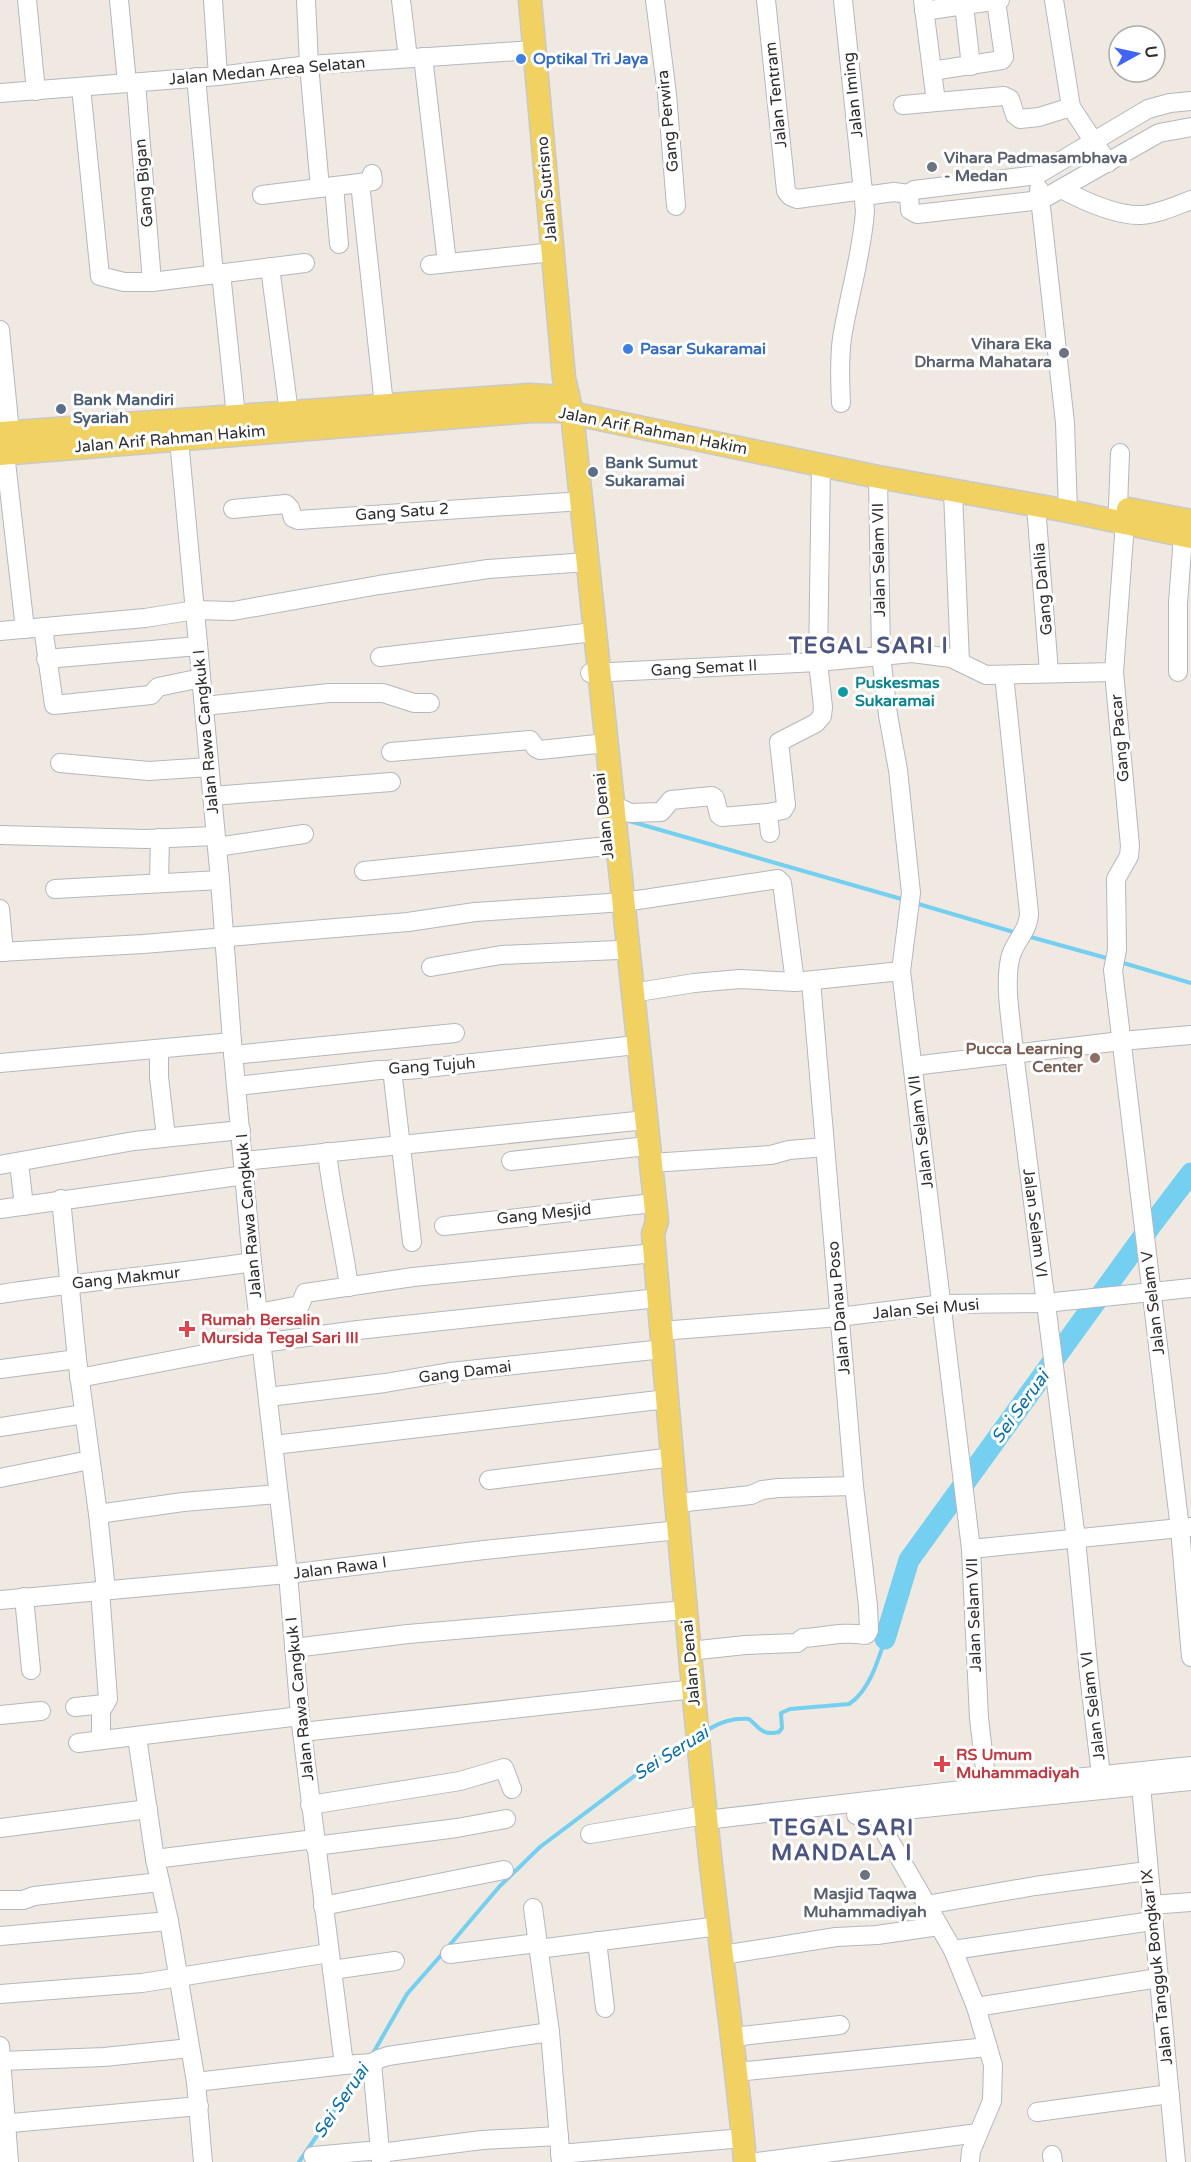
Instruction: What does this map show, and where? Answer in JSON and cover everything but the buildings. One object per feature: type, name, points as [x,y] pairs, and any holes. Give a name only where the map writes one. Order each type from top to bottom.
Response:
[{"type":"main road","name":"Jalan Sutrisno","points":[[530,0],[566,400]]},
{"type":"main road","name":"Jalan Arif Rahman Hakim","points":[[178,429],[236,416],[529,395],[566,400],[1122,515],[1188,531]]},
{"type":"main road","name":"Jalan Arif Rahman Hakim","points":[[4,443],[178,429],[531,411],[566,400],[820,465],[1036,506],[1067,505]]},
{"type":"main road","name":"Jalan Denai","points":[[566,400],[608,805],[632,993],[644,1155],[646,1225],[653,1243]]},
{"type":"main road","name":"Jalan Denai","points":[[583,562],[585,633],[595,673],[597,744],[608,805],[607,846],[619,901],[618,950],[627,1046],[641,1120]]},
{"type":"main road","name":"Jalan Denai","points":[[644,1155],[657,1221],[653,1243],[686,1610],[706,1822],[733,2037],[745,2162]]},
{"type":"street","points":[[27,0],[36,91]]},
{"type":"street","name":"Gang Bigan","points":[[119,0],[131,83],[152,282]]},
{"type":"street","points":[[213,0],[218,76]]},
{"type":"street","points":[[306,0],[309,65],[327,187],[339,244]]},
{"type":"street","points":[[401,0],[416,58],[439,264],[553,252]]},
{"type":"street","name":"Gang Perwira","points":[[655,0],[668,105],[676,206]]},
{"type":"street","name":"Jalan Tentram","points":[[766,0],[786,191],[797,199],[864,193]]},
{"type":"street","name":"Jalan Iming","points":[[841,403],[842,340],[863,240],[864,193],[843,0]]},
{"type":"street","points":[[932,71],[999,62],[1004,57],[998,0],[964,5],[923,6],[936,102]]},
{"type":"street","points":[[1054,0],[1071,107],[1108,163]]},
{"type":"street","points":[[964,5],[971,66]]},
{"type":"street","name":"Jalan Medan Area Selatan","points":[[0,93],[218,76],[309,65],[534,50]]},
{"type":"street","points":[[196,77],[236,416]]},
{"type":"street","points":[[81,87],[100,276],[124,282],[152,282],[304,263]]},
{"type":"street","points":[[903,105],[1007,96],[1015,116],[1020,119],[1039,117],[1071,107]]},
{"type":"street","points":[[864,193],[909,194],[914,190],[1037,176],[1148,109],[1191,100]]},
{"type":"street","points":[[909,194],[910,210],[917,214],[1041,200],[1159,133],[1191,127]]},
{"type":"street","points":[[1037,176],[1065,423],[1067,505]]},
{"type":"street","points":[[262,195],[327,187],[366,179],[384,405]]},
{"type":"street","points":[[1061,189],[1085,201],[1140,215],[1191,201]]},
{"type":"street","points":[[270,267],[289,413]]},
{"type":"street","points":[[0,330],[4,443],[34,628],[46,659],[54,705],[151,695],[158,687],[201,678]]},
{"type":"street","name":"Jalan Rawa Cangkuk I","points":[[178,429],[220,880],[232,1049],[252,1263],[288,1574],[310,1805],[330,1961],[362,2064],[381,2155]]},
{"type":"street","name":"Gang Pacar","points":[[1115,957],[1116,879],[1129,856],[1130,846],[1114,672],[1122,515],[1120,453]]},
{"type":"street","points":[[608,805],[630,813],[661,812],[671,800],[711,796],[715,798],[718,815],[722,817],[783,810],[786,805],[779,742],[816,723],[822,716],[823,707],[818,662],[820,465]]},
{"type":"street","name":"Jalan Selam VII","points":[[878,477],[881,656],[888,716],[898,770],[911,901],[901,971],[971,1549],[979,1718],[987,1787]]},
{"type":"street","points":[[953,492],[960,662]]},
{"type":"street","name":"Gang Satu 2","points":[[234,509],[286,504],[293,518],[298,520],[576,501]]},
{"type":"street","name":"Gang Dahlia","points":[[1036,506],[1049,672]]},
{"type":"street","points":[[1178,672],[1178,603],[1188,531]]},
{"type":"street","points":[[0,631],[144,618],[195,610],[233,611],[379,585],[488,569],[583,562]]},
{"type":"street","points":[[380,657],[585,633]]},
{"type":"street","points":[[46,659],[198,646]]},
{"type":"street","name":"Gang Semat II","points":[[595,673],[818,662],[912,653],[951,658],[986,675],[1114,672]]},
{"type":"street","name":"Jalan Selam VI","points":[[1004,675],[1029,913],[1023,934],[1011,956],[1008,989],[1014,1053],[1076,1539],[1101,1775]]},
{"type":"street","points":[[204,706],[329,693],[383,693],[414,703],[430,703]]},
{"type":"street","points":[[391,752],[530,740],[540,750],[597,744]]},
{"type":"street","points":[[60,763],[149,771],[209,767]]},
{"type":"street","points":[[212,796],[391,782]]},
{"type":"street","points":[[768,813],[770,833]]},
{"type":"street","points":[[0,835],[216,841],[304,834]]},
{"type":"street","points":[[159,882],[160,838]]},
{"type":"street","points":[[364,870],[607,846]]},
{"type":"street","points":[[55,889],[220,880]]},
{"type":"street","name":"Jalan Danau Poso","points":[[619,901],[781,880],[803,982],[825,1147],[854,1486],[869,1630],[867,1634],[827,1634],[817,1638],[803,1638],[797,1643],[745,1645],[690,1651]]},
{"type":"street","points":[[0,909],[2,952],[143,944],[408,922],[475,912],[619,901]]},
{"type":"street","points":[[431,967],[501,955],[618,950]]},
{"type":"street","name":"Jalan Selam V","points":[[1115,957],[1121,1041],[1146,1245],[1185,1528],[1191,1657]]},
{"type":"street","points":[[632,993],[694,983],[740,979],[803,982],[901,971]]},
{"type":"street","points":[[0,1063],[159,1049],[232,1049],[454,1033]]},
{"type":"street","points":[[914,1066],[1121,1041],[1191,1035]]},
{"type":"street","name":"Gang Tujuh","points":[[237,1086],[627,1046]]},
{"type":"street","points":[[159,1049],[159,1077],[166,1137]]},
{"type":"street","points":[[392,1069],[412,1242]]},
{"type":"street","points":[[0,1209],[327,1152],[641,1120]]},
{"type":"street","points":[[0,1165],[166,1137],[241,1130]]},
{"type":"street","points":[[511,1161],[644,1155],[771,1155],[789,1150],[825,1147]]},
{"type":"street","points":[[327,1152],[349,1287]]},
{"type":"street","points":[[19,1163],[24,1206]]},
{"type":"street","points":[[61,1199],[79,1378],[98,1514],[108,1699],[101,1711],[101,1740]]},
{"type":"street","name":"Gang Mesjid","points":[[444,1226],[644,1204]]},
{"type":"street","points":[[258,1313],[300,1305],[305,1293],[653,1243]]},
{"type":"street","name":"Gang Makmur","points":[[0,1294],[70,1283],[252,1263]]},
{"type":"street","name":"Jalan Sei Musi","points":[[662,1340],[943,1304],[1045,1303],[1191,1288]]},
{"type":"street","points":[[79,1378],[262,1343],[358,1330],[658,1298]]},
{"type":"street","name":"Gang Damai","points":[[268,1397],[385,1383],[662,1340]]},
{"type":"street","points":[[0,1369],[77,1359]]},
{"type":"street","points":[[274,1445],[667,1399]]},
{"type":"street","points":[[0,1427],[84,1414]]},
{"type":"street","points":[[489,1480],[673,1457]]},
{"type":"street","points":[[0,1478],[90,1460]]},
{"type":"street","points":[[677,1503],[747,1495],[778,1488],[854,1486]]},
{"type":"street","points":[[98,1514],[183,1502],[278,1494]]},
{"type":"street","points":[[971,1549],[1185,1528]]},
{"type":"street","name":"Jalan Rawa I","points":[[0,1600],[288,1574],[483,1550],[679,1530]]},
{"type":"street","points":[[24,1597],[31,1670]]},
{"type":"street","points":[[294,1648],[397,1635],[686,1610]]},
{"type":"street","points":[[78,1743],[694,1689]]},
{"type":"street","points":[[75,1707],[105,1704]]},
{"type":"street","points":[[0,1714],[41,1711]]},
{"type":"street","points":[[137,1737],[155,1859],[169,1921],[196,2082],[203,2162]]},
{"type":"street","points":[[706,1822],[876,1813],[1140,1779],[1191,1766]]},
{"type":"street","points":[[310,1805],[460,1780],[504,1768],[512,1790]]},
{"type":"street","points":[[591,1834],[1101,1775],[1191,1781]]},
{"type":"street","name":"Jalan Tangguk Bongkar IX","points":[[1140,1779],[1176,2162]]},
{"type":"street","points":[[0,1828],[148,1809]]},
{"type":"street","points":[[876,1813],[884,1831],[953,1950],[976,2007],[993,2065],[992,2101],[971,2151],[969,2162]]},
{"type":"street","points":[[155,1859],[457,1828],[506,1819]]},
{"type":"street","points":[[323,1906],[504,1869]]},
{"type":"street","points":[[926,1905],[1035,1886],[1148,1871]]},
{"type":"street","points":[[0,1900],[23,1900],[34,1896],[160,1882]]},
{"type":"street","points":[[953,1950],[1151,1913],[1191,1902]]},
{"type":"street","points":[[533,1908],[550,2032],[560,2151]]},
{"type":"street","points":[[0,1936],[169,1921]]},
{"type":"street","points":[[450,1954],[597,1941],[719,1926]]},
{"type":"street","points":[[723,1955],[836,1937],[877,1935],[939,1926]]},
{"type":"street","points":[[597,1941],[605,2008]]},
{"type":"street","points":[[0,1994],[142,1983],[330,1961],[394,1960]]},
{"type":"street","points":[[976,2007],[1158,1978]]},
{"type":"street","points":[[733,2037],[840,2025]]},
{"type":"street","points":[[196,2082],[362,2064],[388,2056],[550,2032]]},
{"type":"street","points":[[736,2072],[988,2047]]},
{"type":"street","points":[[9,2162],[3,2124],[1,2054],[104,2057],[190,2048]]},
{"type":"street","points":[[1037,2112],[1170,2094]]},
{"type":"street","points":[[3,2124],[199,2106]]},
{"type":"street","points":[[757,2162],[978,2133]]},
{"type":"street","points":[[313,2156],[381,2155],[482,2140],[560,2151],[743,2138]]},
{"type":"waterway","points":[[629,821],[905,900]]},
{"type":"waterway","points":[[915,903],[1017,933]]},
{"type":"waterway","points":[[1027,936],[1110,959]]},
{"type":"waterway","points":[[1120,962],[1191,983]]},
{"type":"waterway","name":"Sei Seruai","points":[[885,1639],[909,1560],[1191,1173]]},
{"type":"waterway","name":"Sei Seruai","points":[[706,1731],[726,1721],[749,1719],[765,1732],[779,1732],[782,1728],[781,1713],[790,1709],[849,1704],[867,1684],[885,1639]]},
{"type":"waterway","name":"Sei Seruai","points":[[448,1947],[499,1887],[540,1847],[653,1762],[691,1739]]},
{"type":"waterway","name":"Sei Seruai","points":[[372,2055],[407,1994],[443,1953]]},
{"type":"waterway","name":"Sei Seruai","points":[[299,2162],[361,2071]]},
{"type":"place","name":"Optikal Tri Jaya","points":[[521,59]]},
{"type":"place","name":"Vihara Padmasambhava - Medan","points":[[932,167]]},
{"type":"place","name":"Pasar Sukaramai","points":[[628,349]]},
{"type":"place","name":"Vihara Eka Dharma Mahatara","points":[[1064,353]]},
{"type":"place","name":"Bank Mandiri Syariah","points":[[61,409]]},
{"type":"place","name":"Bank Sumut Sukaramai","points":[[593,472]]},
{"type":"place","name":"Puskesmas Sukaramai","points":[[843,692]]},
{"type":"place","name":"Pucca Learning Center","points":[[1095,1058]]},
{"type":"place","name":"Rumah Bersalin Mursida Tegal Sari III","points":[[187,1329]]},
{"type":"place","name":"RS Umum Muhammadiyah","points":[[942,1764]]},
{"type":"place","name":"Masjid Taqwa Muhammadiyah","points":[[865,1875]]},
{"type":"district","name":"TEGAL SARI I","points":[[869,646]]},
{"type":"district","name":"TEGAL SARI MANDALA I","points":[[842,1841]]}]
